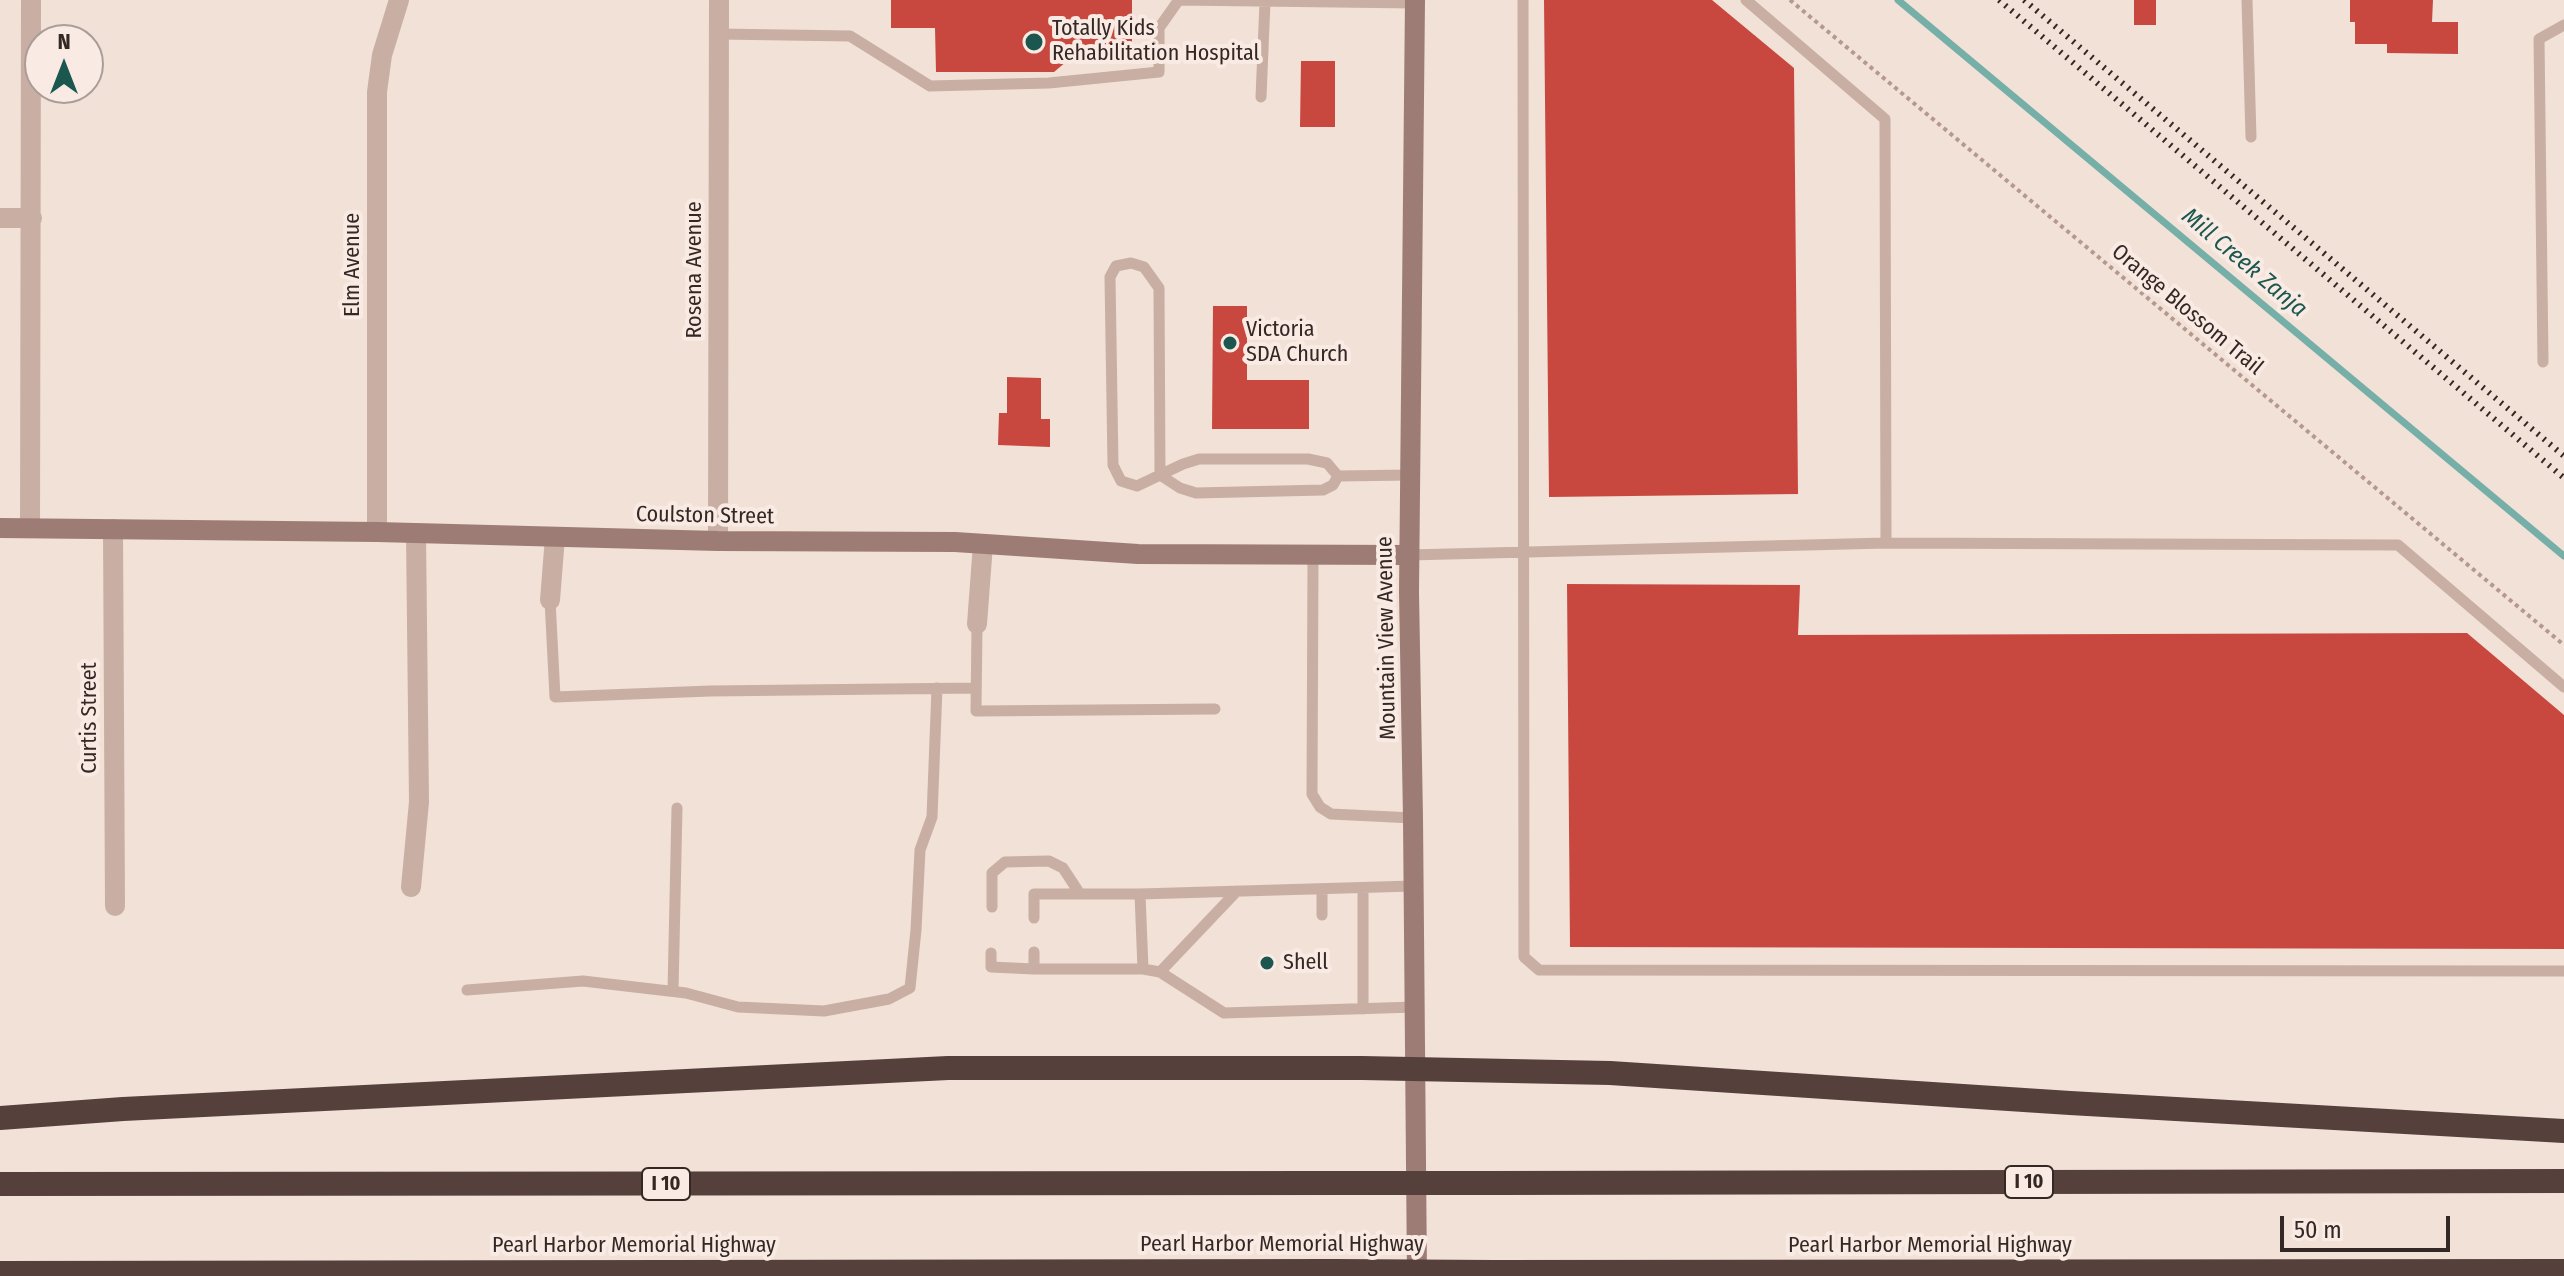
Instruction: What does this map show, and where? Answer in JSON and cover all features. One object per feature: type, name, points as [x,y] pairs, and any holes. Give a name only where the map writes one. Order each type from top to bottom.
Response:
[{"type":"highway","points":[[0,1118],[123,1109],[948,1068],[1416,1069],[1610,1073],[2564,1131]]},
{"type":"highway","name":"I 10","points":[[0,1184],[2564,1181]]},
{"type":"highway","name":"Pearl Harbor Memorial Highway","points":[[0,1273],[2564,1271]]},
{"type":"street","points":[[30,528],[31,0]]},
{"type":"street","name":"Elm Avenue","points":[[377,532],[377,92],[382,55],[399,0]]},
{"type":"street","name":"Rosena Avenue","points":[[718,541],[719,0]]},
{"type":"street","name":"Mountain View Avenue","points":[[1415,2],[1409,555],[1417,1276]]},
{"type":"street","points":[[0,218],[32,218]]},
{"type":"street","name":"Coulston Street","points":[[0,528],[983,544],[1138,554],[1409,555]]},
{"type":"street","name":"Curtis Street","points":[[113,529],[115,906]]},
{"type":"street","points":[[411,887],[419,802],[416,533]]},
{"type":"street","points":[[550,600],[555,537]]},
{"type":"street","points":[[977,624],[983,544]]},
{"type":"lane","points":[[1523,0],[1524,957],[1539,970],[2564,971]]},
{"type":"lane","points":[[1746,0],[1885,119],[1886,543]]},
{"type":"lane","points":[[2247,0],[2251,137]]},
{"type":"lane","points":[[719,34],[850,36],[930,86],[1049,83],[1159,72],[1159,28],[1178,1],[1415,2]]},
{"type":"lane","points":[[1261,97],[1265,2]]},
{"type":"lane","points":[[2543,362],[2539,39],[2564,25]]},
{"type":"lane","points":[[1160,475],[1159,288],[1144,267],[1131,263],[1116,266],[1110,277],[1113,465],[1121,481],[1137,486],[1199,459],[1308,459],[1327,463],[1338,476]]},
{"type":"lane","points":[[1160,475],[1180,488],[1196,493],[1323,490],[1333,485],[1338,476]]},
{"type":"lane","points":[[1338,476],[1410,475]]},
{"type":"lane","points":[[1409,555],[1886,543],[2398,545],[2564,687]]},
{"type":"lane","points":[[1313,555],[1312,794],[1320,807],[1331,814],[1413,818]]},
{"type":"lane","points":[[550,600],[555,697],[710,691],[976,688]]},
{"type":"lane","points":[[977,624],[976,711],[1215,709]]},
{"type":"lane","points":[[467,990],[583,981],[673,991],[738,1007],[824,1011],[889,999],[910,988],[920,850],[932,817],[937,688]]},
{"type":"lane","points":[[673,991],[677,808]]},
{"type":"lane","points":[[992,907],[992,873],[1005,862],[1049,861],[1063,868],[1080,894]]},
{"type":"lane","points":[[1034,918],[1034,894],[1413,886]]},
{"type":"lane","points":[[1363,888],[1363,1009]]},
{"type":"lane","points":[[1322,890],[1322,915]]},
{"type":"lane","points":[[1160,972],[1237,891]]},
{"type":"lane","points":[[1140,894],[1143,969]]},
{"type":"lane","points":[[1034,952],[1034,969]]},
{"type":"lane","points":[[991,953],[991,967],[1143,969],[1160,972],[1224,1013],[1415,1007]]},
{"type":"lane","points":[[1322,997],[1322,1010]]},
{"type":"path","name":"Orange Blossom Trail","points":[[1790,0],[2564,645]]},
{"type":"building","name":"Totally Kids Rehabilitation Hospital","points":[[891,0],[1132,0],[1132,56],[1073,56],[1054,72],[936,72],[935,28],[891,28]]},
{"type":"building","points":[[1544,0],[1712,0],[1794,68],[1798,494],[1549,497]]},
{"type":"building","points":[[2134,0],[2156,0],[2156,25],[2134,25]]},
{"type":"building","points":[[2350,0],[2433,0],[2432,22],[2458,22],[2458,54],[2387,53],[2387,44],[2355,44],[2355,22],[2350,22]]},
{"type":"building","points":[[1301,61],[1335,61],[1335,127],[1300,127]]},
{"type":"building","name":"Victoria SDA Church","points":[[1213,306],[1247,306],[1247,380],[1309,380],[1309,429],[1212,429]]},
{"type":"building","points":[[1007,377],[1041,378],[1041,419],[1050,419],[1050,447],[998,445],[999,413],[1007,413]]},
{"type":"building","points":[[1567,584],[1800,585],[1798,635],[2467,633],[2564,715],[2564,949],[1570,947]]},
{"type":"waterway","name":"Mill Creek Zanja","points":[[1898,0],[2564,556]]},
{"type":"railway","points":[[1999,0],[2564,478]]},
{"type":"railway","points":[[2024,0],[2564,456]]},
{"type":"place","name":"Totally Kids Rehabilitation Hospital","points":[[1034,42]]},
{"type":"place","name":"Victoria SDA Church","points":[[1230,343]]},
{"type":"place","name":"Shell","points":[[1267,963]]}]
